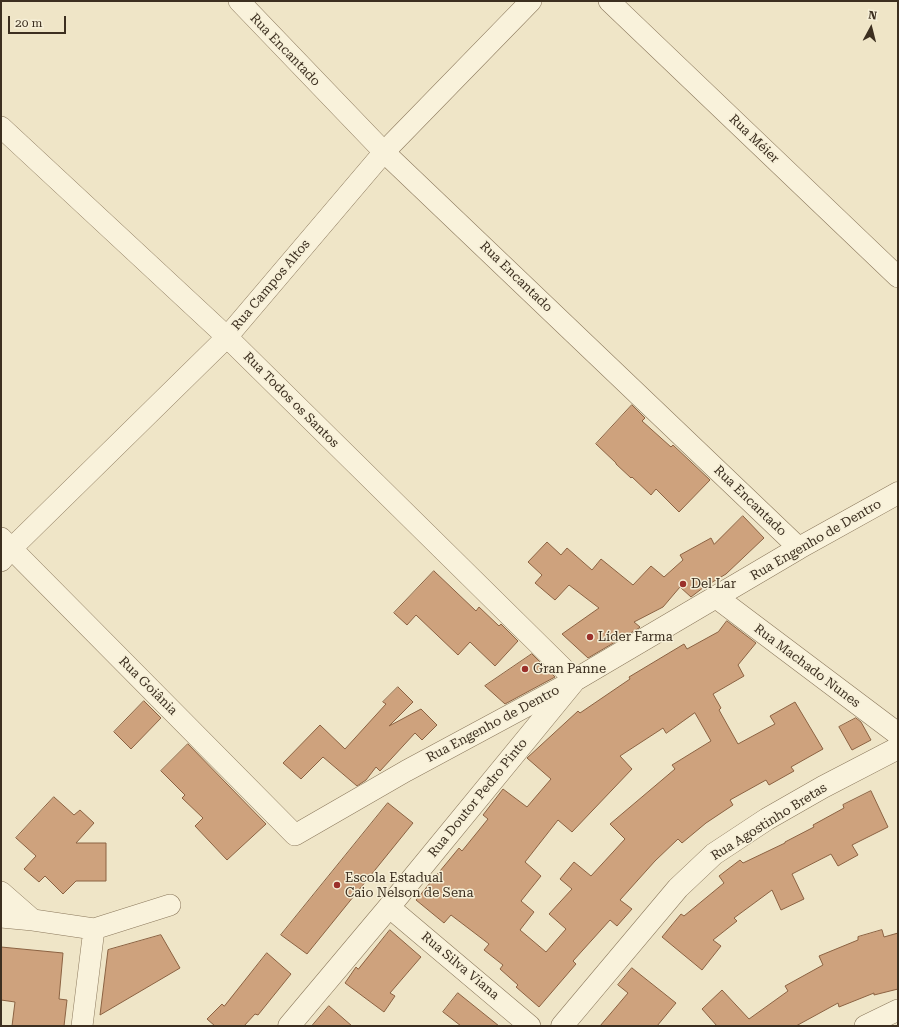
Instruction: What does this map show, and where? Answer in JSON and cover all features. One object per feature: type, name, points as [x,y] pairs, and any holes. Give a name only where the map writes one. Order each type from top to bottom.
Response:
[{"type":"street","name":"Rua Encantado","points":[[239,1],[384,152],[799,548]]},
{"type":"street","name":"Rua Campos Altos","points":[[5,549],[227,337],[384,152],[531,1]]},
{"type":"street","name":"Rua Méier","points":[[609,1],[898,278]]},
{"type":"street","name":"Rua Todos os Santos","points":[[1,127],[227,337],[575,680]]},
{"type":"street","name":"Rua Engenho de Dentro","points":[[294,834],[406,771],[575,680],[799,548],[898,493]]},
{"type":"street","name":"Rua Goiânia","points":[[5,549],[294,834]]},
{"type":"street","name":"Rua Machado Nunes","points":[[716,597],[898,734]]},
{"type":"street","name":"Rua Doutor Pedro Pinto","points":[[289,1026],[575,680]]},
{"type":"street","name":"Rua Agostinho Bretas","points":[[562,1026],[678,888],[714,854],[767,820],[823,787],[898,748]]},
{"type":"street","points":[[1,892],[33,920]]},
{"type":"street","points":[[1,918],[33,920],[94,929],[170,905]]},
{"type":"street","name":"Rua Silva Viana","points":[[389,906],[530,1026]]},
{"type":"street","points":[[82,1026],[94,929]]},
{"type":"street","points":[[865,1026],[898,1010]]},
{"type":"building","points":[[632,405],[645,418],[642,421],[671,447],[673,445],[710,480],[679,512],[656,489],[651,495],[596,444]]},
{"type":"building","points":[[743,516],[764,538],[726,574],[704,587],[691,597],[680,587],[663,607],[634,622],[640,627],[639,628],[588,658],[562,634],[599,608],[569,585],[555,600],[535,583],[542,575],[528,562],[547,542],[561,555],[567,548],[592,570],[601,559],[633,585],[651,566],[664,577],[683,560],[680,555],[711,538],[714,544]]},
{"type":"building","points":[[434,571],[476,611],[479,607],[499,626],[501,624],[518,641],[495,666],[470,642],[458,655],[416,615],[407,625],[394,613]]},
{"type":"building","points":[[727,621],[756,643],[738,665],[744,676],[713,694],[721,708],[719,710],[738,744],[775,724],[770,716],[795,702],[823,749],[791,767],[794,771],[769,785],[766,780],[730,800],[733,805],[706,823],[682,843],[678,839],[655,861],[620,900],[632,909],[617,926],[610,920],[573,961],[576,964],[539,1007],[516,987],[518,985],[500,969],[503,965],[484,950],[489,944],[451,915],[444,923],[416,900],[459,848],[462,851],[488,819],[483,815],[503,789],[527,807],[551,779],[527,758],[578,711],[580,713],[630,679],[629,677],[684,644],[687,649],[718,632]],"holes":[[[695,713],[711,741],[672,765],[675,769],[610,824],[625,839],[591,876],[574,862],[560,879],[572,889],[549,914],[566,929],[546,952],[520,930],[534,912],[521,901],[541,876],[525,862],[558,820],[572,832],[632,769],[620,756],[663,728],[666,733]]]},
{"type":"building","name":"Gran Panne","points":[[532,654],[555,677],[505,704],[485,686]]},
{"type":"building","points":[[398,687],[413,702],[389,726],[421,709],[437,725],[422,740],[415,733],[380,771],[376,767],[366,780],[357,786],[323,757],[301,779],[283,763],[320,725],[345,749],[386,704],[383,702]]},
{"type":"building","points":[[144,701],[161,718],[131,749],[114,732]]},
{"type":"building","points":[[856,718],[861,722],[871,740],[852,750],[839,727]]},
{"type":"building","points":[[188,744],[266,824],[227,860],[195,826],[203,818],[182,798],[185,795],[161,771]]},
{"type":"building","points":[[871,791],[888,827],[852,845],[858,855],[838,866],[831,854],[792,874],[804,899],[781,910],[772,890],[734,918],[737,921],[713,940],[721,946],[702,970],[662,937],[681,914],[684,916],[724,883],[719,876],[740,860],[743,863],[785,843],[844,808],[843,805]]},
{"type":"building","points":[[54,797],[74,815],[80,810],[94,823],[76,843],[106,843],[106,881],[76,881],[63,894],[45,876],[39,882],[24,869],[36,856],[16,838]]},
{"type":"building","points":[[388,803],[413,823],[307,954],[281,935]]},
{"type":"building","points":[[390,930],[421,957],[390,993],[395,996],[384,1012],[345,983],[356,967],[358,969]]},
{"type":"building","points":[[882,930],[884,937],[898,933],[898,989],[874,995],[874,993],[839,1007],[838,1003],[796,1026],[717,1026],[702,1009],[722,990],[749,1019],[788,991],[785,986],[823,965],[819,956],[858,940],[858,937]]},
{"type":"building","points":[[161,935],[180,968],[100,1015],[108,950]]},
{"type":"building","points":[[1,947],[63,953],[59,999],[67,1000],[64,1026],[12,1026],[15,1002],[1,1000]]},
{"type":"building","points":[[267,953],[291,974],[258,1015],[255,1014],[244,1026],[215,1026],[207,1019],[222,1004],[224,1006]]},
{"type":"building","points":[[632,968],[676,1003],[657,1026],[600,1026],[628,993],[618,985]]},
{"type":"building","points":[[458,993],[499,1026],[461,1026],[443,1012]]},
{"type":"building","points":[[329,1006],[352,1026],[312,1026]]},
{"type":"place","name":"Del Lar","points":[[683,584]]},
{"type":"place","name":"Líder Farma","points":[[590,637]]},
{"type":"place","name":"Gran Panne","points":[[525,669]]},
{"type":"place","name":"Escola Estadual Caio Nelson de Sena","points":[[337,885]]}]
